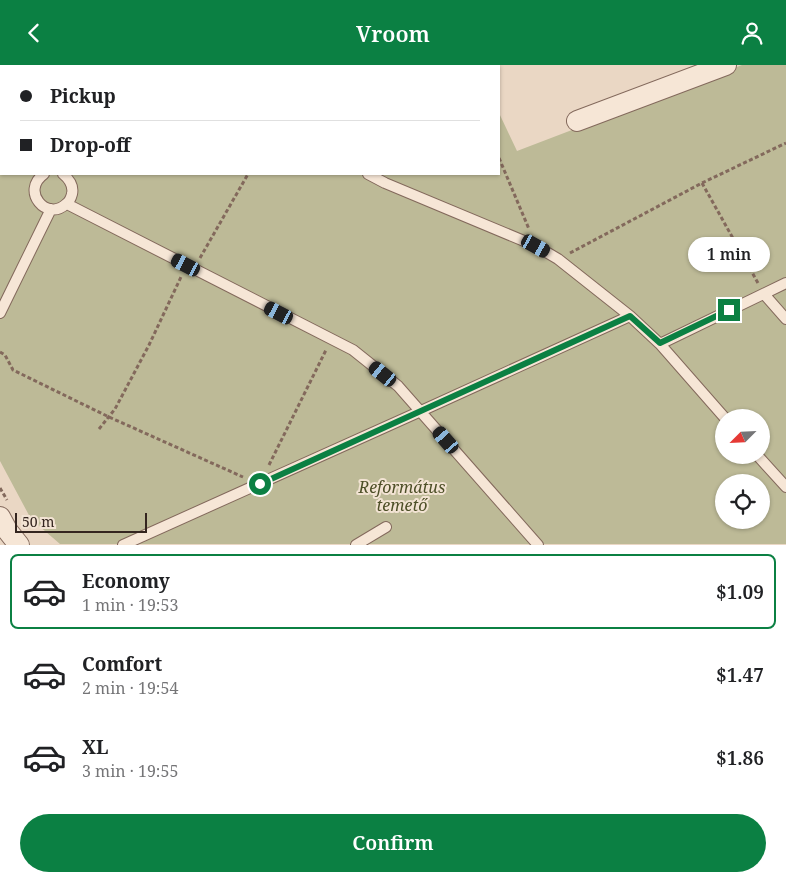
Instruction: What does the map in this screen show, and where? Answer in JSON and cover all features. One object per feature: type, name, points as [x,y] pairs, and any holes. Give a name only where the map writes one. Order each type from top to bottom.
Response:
[{"type":"street","points":[[577,121],[726,65]]},
{"type":"street","points":[[0,517],[7,530],[19,545]]},
{"type":"lane","points":[[42,175],[38,178],[36,183],[35,194],[41,205],[51,209],[57,209],[67,204],[70,199],[72,193],[71,182],[64,175]]},
{"type":"lane","points":[[370,175],[536,246],[558,259],[630,316],[660,343],[717,409]]},
{"type":"lane","points":[[67,204],[353,350],[398,386],[538,545]]},
{"type":"lane","points":[[0,313],[51,209]]},
{"type":"lane","points":[[660,343],[786,283]]},
{"type":"lane","points":[[764,294],[786,319]]},
{"type":"lane","points":[[123,545],[630,316]]},
{"type":"lane","points":[[765,464],[786,487]]},
{"type":"lane","points":[[356,545],[386,527]]},
{"type":"path","points":[[558,259],[702,183],[786,143]]},
{"type":"path","points":[[500,160],[536,246]]},
{"type":"path","points":[[99,429],[115,409],[190,267],[247,175]]},
{"type":"path","points":[[702,183],[764,294]]},
{"type":"path","points":[[0,352],[5,355],[13,370],[109,417],[260,484],[331,339]]},
{"type":"green space","name":"Református temető","points":[[742,65],[786,65],[786,544],[60,544],[31,519],[0,461],[0,175],[500,175],[500,115],[517,151]]},
{"type":"route","points":[[260,484],[630,316],[660,343],[729,310]]}]
